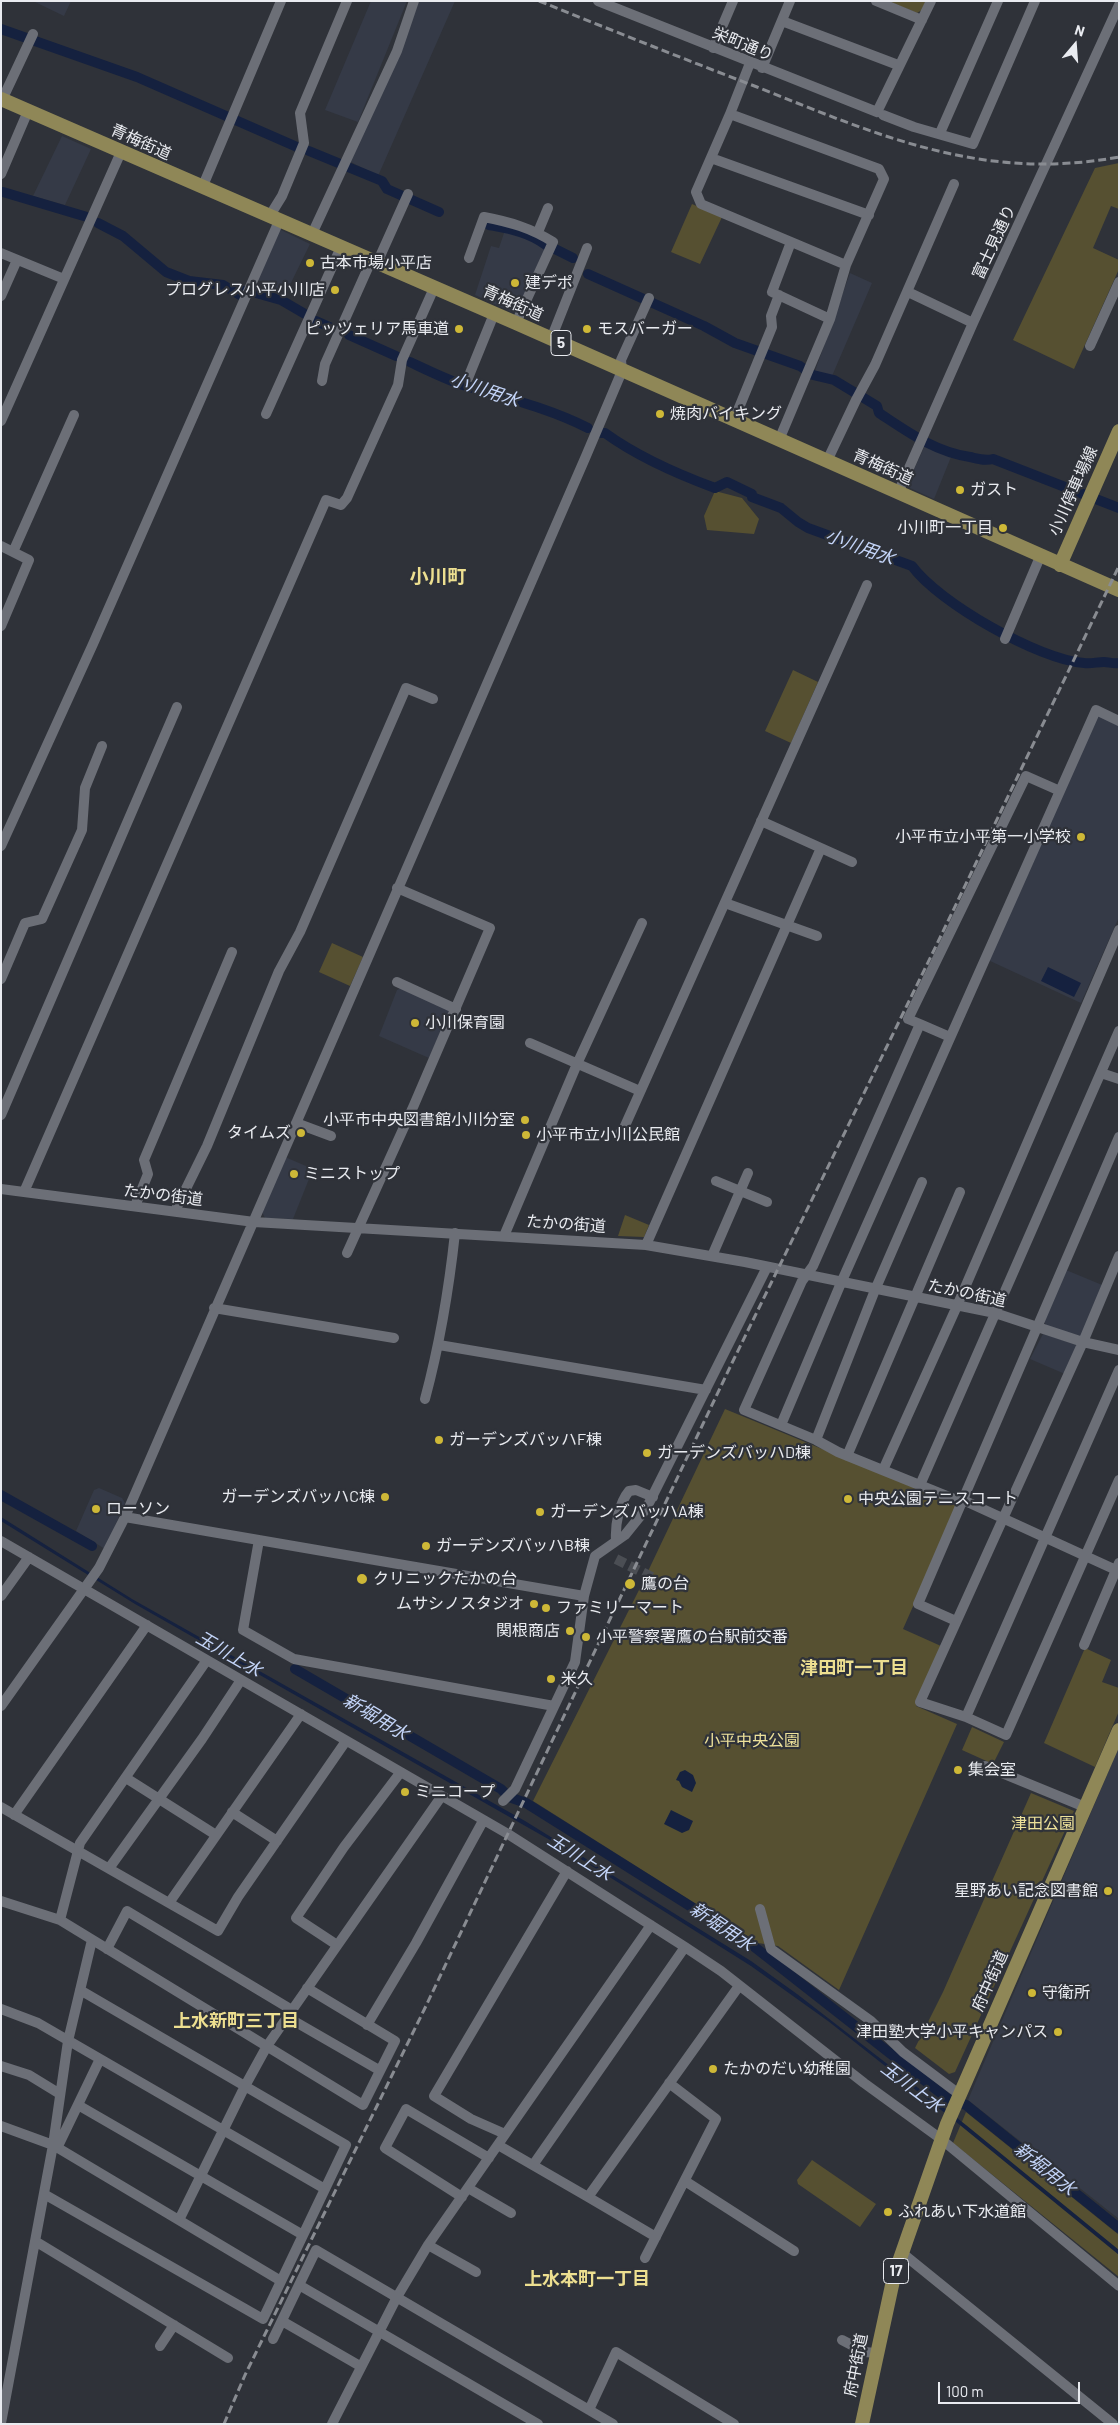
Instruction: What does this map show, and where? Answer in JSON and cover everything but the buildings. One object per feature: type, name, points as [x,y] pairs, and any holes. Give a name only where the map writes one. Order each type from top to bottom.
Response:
[{"type":"main road","name":"青梅街道","points":[[2,99],[202,188],[516,323],[1040,557],[1119,590]]},
{"type":"main road","name":"小川停車場線","points":[[1060,565],[1119,431]]},
{"type":"main road","name":"府中街道","points":[[862,2424],[889,2295],[941,2139],[1119,1730]]},
{"type":"street","points":[[202,188],[281,1]]},
{"type":"street","points":[[1,846],[93,644],[274,219],[304,143],[300,113],[347,1]]},
{"type":"street","points":[[312,234],[396,51],[414,1]]},
{"type":"street","name":"栄町通り","points":[[598,1],[914,127],[973,144],[1035,1]]},
{"type":"street","points":[[713,48],[732,3],[721,1]]},
{"type":"street","points":[[762,68],[790,1]]},
{"type":"street","points":[[876,1],[922,20]]},
{"type":"street","points":[[880,114],[898,65],[930,1]]},
{"type":"street","points":[[940,133],[998,1]]},
{"type":"street","name":"富士見通り","points":[[898,494],[973,323],[1119,5]]},
{"type":"street","points":[[782,20],[898,65]]},
{"type":"street","points":[[2,99],[31,39]]},
{"type":"street","points":[[750,63],[696,192],[701,204],[846,266]]},
{"type":"street","points":[[1,174],[28,111]]},
{"type":"street","points":[[730,114],[879,169],[884,178],[846,266],[830,319],[779,440]]},
{"type":"street","points":[[1,421],[121,152]]},
{"type":"street","points":[[711,158],[869,215]]},
{"type":"street","points":[[827,461],[875,365],[954,184]]},
{"type":"street","points":[[322,381],[325,364],[407,198]]},
{"type":"street","points":[[538,232],[548,208]]},
{"type":"street","points":[[469,258],[484,217],[516,223],[538,232],[553,242],[516,323]]},
{"type":"street","points":[[791,242],[772,292],[830,319]]},
{"type":"street","points":[[266,414],[341,248]]},
{"type":"street","points":[[551,339],[588,248]]},
{"type":"street","points":[[1,253],[64,279]]},
{"type":"street","points":[[1,296],[17,260]]},
{"type":"street","points":[[1090,346],[1119,282]]},
{"type":"street","points":[[24,1192],[326,500],[341,505],[347,498],[398,385],[402,360],[434,288]]},
{"type":"street","points":[[908,292],[973,323]]},
{"type":"street","points":[[734,420],[772,327],[771,316],[779,295]]},
{"type":"street","points":[[1,1706],[99,1568],[124,1517],[214,1308],[254,1222],[622,371],[622,360],[647,301]]},
{"type":"street","points":[[468,378],[494,314]]},
{"type":"street","points":[[13,552],[74,415]]},
{"type":"street","points":[[1,546],[30,560],[1,626]]},
{"type":"street","points":[[1007,635],[1040,557]]},
{"type":"street","points":[[620,1133],[867,585]]},
{"type":"street","points":[[175,1211],[206,1146],[279,971],[300,932],[406,688],[433,700]]},
{"type":"street","points":[[1,1115],[177,707]]},
{"type":"street","points":[[781,1424],[841,1283],[1096,710],[1119,721]]},
{"type":"street","points":[[1,979],[25,923],[42,919],[82,830],[85,788],[102,746]]},
{"type":"street","points":[[950,1037],[908,1019],[1026,776],[1060,791]]},
{"type":"street","points":[[761,821],[852,862]]},
{"type":"street","points":[[646,1245],[821,848]]},
{"type":"street","points":[[347,1253],[456,1009],[490,928],[397,888]]},
{"type":"street","points":[[725,903],[817,936]]},
{"type":"street","points":[[504,1236],[577,1064],[642,923]]},
{"type":"street","points":[[883,1470],[957,1306],[1119,930]]},
{"type":"street","points":[[135,1206],[148,1174],[144,1160],[216,982],[232,952]]},
{"type":"street","points":[[397,982],[456,1009]]},
{"type":"street","points":[[920,1024],[808,1276],[802,1281],[744,1410],[781,1424],[847,1456],[954,1499],[963,1500],[1085,1556],[1117,1567],[1084,1645]]},
{"type":"street","points":[[920,1485],[1119,1031]]},
{"type":"street","points":[[530,1043],[640,1091]]},
{"type":"street","points":[[1100,1073],[1119,1079]]},
{"type":"street","points":[[296,1123],[331,1136]]},
{"type":"street","points":[[956,1621],[918,1604],[1119,1137]]},
{"type":"street","points":[[712,1256],[748,1173]]},
{"type":"street","points":[[716,1181],[767,1202]]},
{"type":"street","points":[[816,1440],[875,1290],[922,1182]]},
{"type":"street","name":"たかの街道","points":[[1,1189],[254,1222],[646,1245],[712,1256],[995,1313],[1083,1342],[1119,1350]]},
{"type":"street","points":[[847,1456],[960,1192]]},
{"type":"street","points":[[425,1398],[440,1345],[455,1233]]},
{"type":"street","points":[[1119,1256],[1083,1342],[920,1702],[966,1717],[1006,1735],[1119,1480]]},
{"type":"street","points":[[504,1799],[515,1789],[575,1662],[584,1596],[594,1556],[616,1540],[625,1536],[646,1509],[767,1267]]},
{"type":"street","points":[[214,1308],[394,1338]]},
{"type":"street","points":[[440,1345],[706,1390]]},
{"type":"street","points":[[966,1717],[1119,1370]]},
{"type":"street","points":[[616,1540],[615,1529],[625,1497],[629,1491],[636,1490],[652,1497]]},
{"type":"street","points":[[124,1517],[584,1596]]},
{"type":"street","points":[[259,1540],[243,1630],[294,1659],[554,1706]]},
{"type":"street","points":[[1,1541],[301,1714],[440,1797],[489,1821],[652,1925],[739,1986],[864,2083],[941,2139],[1119,2286]]},
{"type":"street","points":[[1,1596],[29,1557]]},
{"type":"street","points":[[14,1814],[147,1625]]},
{"type":"street","points":[[60,1920],[80,1844],[207,1660]]},
{"type":"street","points":[[110,1867],[159,1800],[241,1680]]},
{"type":"street","points":[[168,1903],[301,1714]]},
{"type":"street","points":[[2,1809],[110,1867],[218,1931],[277,1840],[346,1741]]},
{"type":"street","points":[[986,1766],[1085,1808]]},
{"type":"street","points":[[337,1945],[296,1918],[344,1847],[400,1773]]},
{"type":"street","points":[[126,1778],[216,1835]]},
{"type":"street","points":[[179,2220],[244,2086],[267,2046],[440,1797]]},
{"type":"street","points":[[232,1812],[277,1840]]},
{"type":"street","points":[[367,2025],[489,1821]]},
{"type":"street","points":[[505,2134],[472,2119],[434,2096],[567,1871]]},
{"type":"street","points":[[1,1901],[60,1920],[362,2104],[394,2041],[307,1988]]},
{"type":"street","points":[[760,1909],[771,1949],[870,2022],[956,2101]]},
{"type":"street","points":[[107,1949],[127,1911],[379,2070]]},
{"type":"street","points":[[332,2424],[396,2297],[428,2245],[652,1925]]},
{"type":"street","points":[[1,2423],[53,2145],[68,2041],[92,1940]]},
{"type":"street","points":[[533,2165],[685,1947]]},
{"type":"street","points":[[588,2197],[739,1986]]},
{"type":"street","points":[[44,2194],[263,2319],[346,2145],[80,1990]]},
{"type":"street","points":[[1,2010],[38,2023],[325,2189]]},
{"type":"street","points":[[53,2145],[59,2144],[100,2060]]},
{"type":"street","points":[[1,2066],[29,2075],[60,2094]]},
{"type":"street","points":[[645,2258],[716,2119],[670,2082]]},
{"type":"street","points":[[78,2105],[303,2235]]},
{"type":"street","points":[[462,2197],[385,2148],[406,2109],[489,2158]]},
{"type":"street","points":[[1,2126],[53,2145],[282,2281]]},
{"type":"street","points":[[498,2145],[656,2237]]},
{"type":"street","points":[[685,2181],[794,2251]]},
{"type":"street","points":[[468,2188],[511,2213]]},
{"type":"street","points":[[35,2241],[228,2358]]},
{"type":"street","points":[[428,2245],[476,2272]]},
{"type":"street","points":[[273,2339],[316,2250],[589,2410],[606,2422]]},
{"type":"street","points":[[902,2253],[1113,2424]]},
{"type":"street","points":[[299,2285],[538,2424]]},
{"type":"street","points":[[282,2321],[360,2366]]},
{"type":"street","points":[[160,2346],[174,2325]]},
{"type":"street","points":[[842,2340],[865,2352],[876,2353]]},
{"type":"street","points":[[589,2410],[616,2352],[734,2424]]},
{"type":"shaded area","points":[[33,1],[71,1],[64,16]]},
{"type":"shaded area","points":[[371,1],[407,1],[358,122],[325,110]]},
{"type":"shaded area","points":[[419,1],[455,1],[378,176],[349,161],[395,64]]},
{"type":"shaded area","points":[[62,136],[91,149],[65,205],[33,196]]},
{"type":"shaded area","points":[[281,230],[310,244],[286,293],[256,279],[277,233]]},
{"type":"shaded area","points":[[505,230],[532,238],[547,247],[520,310],[514,313],[475,295],[491,246],[499,248]]},
{"type":"shaded area","points":[[850,273],[872,283],[832,376],[815,371]]},
{"type":"shaded area","points":[[925,445],[951,457],[934,499],[910,488],[908,483]]},
{"type":"shaded area","name":"小平市立小平第一小学校","points":[[1097,715],[1119,726],[1119,917],[1081,1003],[988,960]]},
{"type":"shaded area","name":"小川保育園","points":[[403,987],[451,1009],[429,1058],[379,1036],[397,990]]},
{"type":"shaded area","points":[[285,1157],[313,1169],[293,1219],[265,1218],[262,1212]]},
{"type":"shaded area","points":[[1066,1270],[1107,1287],[1085,1337],[1047,1327],[1044,1321]]},
{"type":"shaded area","points":[[1043,1334],[1075,1344],[1077,1347],[1065,1374],[1030,1359]]},
{"type":"shaded area","points":[[99,1488],[122,1498],[125,1503],[105,1549],[76,1531],[94,1490]]},
{"type":"shaded area","name":"津田塾大学小平キャンパス","points":[[1119,1747],[1119,2219],[968,2100]]},
{"type":"green space","points":[[888,1],[926,1],[922,10],[917,13]]},
{"type":"green space","points":[[1119,163],[1119,209],[1111,206],[1093,248],[1119,260],[1119,269],[1074,369],[1013,340],[1095,168]]},
{"type":"green space","points":[[692,204],[722,217],[700,264],[671,252]]},
{"type":"green space","points":[[715,491],[742,498],[759,519],[754,534],[707,530],[704,516]]},
{"type":"green space","points":[[793,670],[818,682],[791,743],[765,731]]},
{"type":"green space","points":[[332,943],[363,957],[350,986],[319,972]]},
{"type":"green space","points":[[625,1215],[649,1225],[644,1237],[618,1236]]},
{"type":"green space","name":"小平中央公園","points":[[725,1409],[958,1505],[903,1629],[941,1646],[916,1706],[957,1724],[839,1990],[778,1946],[758,1943],[533,1801],[641,1586]]},
{"type":"green space","points":[[1085,1648],[1111,1660],[1102,1682],[1119,1688],[1119,1711],[1095,1767],[1044,1743]]},
{"type":"green space","points":[[972,1727],[1004,1742],[993,1764],[962,1750]]},
{"type":"green space","name":"津田公園","points":[[1031,1793],[1074,1811],[955,2072],[949,2074],[915,2048],[943,1992]]},
{"type":"green space","points":[[966,2112],[1119,2235],[1119,2277],[953,2143]]},
{"type":"green space","points":[[812,2160],[876,2204],[860,2227],[798,2184],[797,2180]]},
{"type":"water","points":[[1048,967],[1081,983],[1074,997],[1041,981]]},
{"type":"water","name":"玉川上水","points":[[1,1517],[132,1599],[525,1821],[751,1961],[797,1994],[966,2125],[1119,2250],[1119,2255],[955,2121],[828,2021],[751,1966],[557,1844],[135,1604],[1,1521]]},
{"type":"water","points":[[685,1770],[693,1775],[696,1783],[692,1792],[682,1787],[679,1781],[676,1780],[680,1772]]},
{"type":"water","points":[[671,1810],[693,1821],[689,1830],[682,1833],[664,1824]]},
{"type":"waterway","points":[[1,29],[137,77],[297,147]]},
{"type":"waterway","points":[[309,151],[382,181],[387,189],[439,212]]},
{"type":"waterway","name":"小川用水","points":[[3,192],[87,217]]},
{"type":"waterway","name":"小川用水","points":[[98,223],[123,236],[166,272],[189,281],[223,285],[240,295],[244,291]]},
{"type":"waterway","points":[[489,225],[526,234],[546,245]]},
{"type":"waterway","points":[[555,249],[573,258]]},
{"type":"waterway","points":[[588,274],[704,326],[735,343],[800,366],[813,375],[834,380],[877,406],[879,413],[933,446],[957,454],[987,460],[993,459],[1119,508]]},
{"type":"waterway","name":"小川用水","points":[[256,293],[281,300],[305,314]]},
{"type":"waterway","name":"小川用水","points":[[316,321],[334,329]]},
{"type":"waterway","name":"小川用水","points":[[349,335],[396,356]]},
{"type":"waterway","name":"小川用水","points":[[410,362],[456,383],[543,409],[588,428]]},
{"type":"waterway","name":"小川用水","points":[[601,433],[605,433],[644,457],[686,477],[715,488],[727,482],[752,494],[752,497],[781,508],[808,528],[912,566],[925,580],[966,612],[991,627],[1042,652],[1087,663],[1119,663]]},
{"type":"waterway","name":"新堀用水","points":[[1,1495],[92,1546]]},
{"type":"waterway","name":"新堀用水","points":[[295,1669],[501,1789],[509,1797],[526,1803],[752,1945],[947,2098],[966,2105],[1119,2228]]},
{"type":"tunnel","points":[[616,1559],[654,1578]]},
{"type":"railway","points":[[539,1],[846,122],[933,150],[977,159],[1022,164],[1069,163],[1119,157]]},
{"type":"railway","points":[[224,2424],[245,2375],[424,2010],[732,1363],[1119,566]]},
{"type":"place","name":"古本市場小平店","points":[[310,263]]},
{"type":"place","name":"建デポ","points":[[515,283]]},
{"type":"place","name":"プログレス小平小川店","points":[[335,290]]},
{"type":"place","name":"ピッツェリア馬車道","points":[[459,329]]},
{"type":"place","name":"モスバーガー","points":[[587,329]]},
{"type":"place","name":"焼肉バイキング","points":[[660,414]]},
{"type":"place","name":"ガスト","points":[[960,490]]},
{"type":"place","name":"小川町一丁目","points":[[1003,528]]},
{"type":"place","name":"小平市立小平第一小学校","points":[[1081,837]]},
{"type":"place","name":"小川保育園","points":[[415,1023]]},
{"type":"place","name":"小平市中央図書館小川分室","points":[[525,1120]]},
{"type":"place","name":"タイムズ","points":[[301,1133]]},
{"type":"place","name":"小平市立小川公民館","points":[[526,1135]]},
{"type":"place","name":"ミニストップ","points":[[294,1174]]},
{"type":"place","name":"ガーデンズバッハF棟","points":[[439,1440]]},
{"type":"place","name":"ガーデンズバッハD棟","points":[[647,1453]]},
{"type":"place","name":"ガーデンズバッハC棟","points":[[385,1497]]},
{"type":"place","name":"中央公園テニスコート","points":[[848,1499]]},
{"type":"place","name":"ローソン","points":[[96,1509]]},
{"type":"place","name":"ガーデンズバッハA棟","points":[[540,1512]]},
{"type":"place","name":"ガーデンズバッハB棟","points":[[426,1546]]},
{"type":"place","name":"クリニックたかの台","points":[[362,1579]]},
{"type":"place","name":"鷹の台","points":[[630,1584]]},
{"type":"place","name":"ムサシノスタジオ","points":[[534,1604]]},
{"type":"place","name":"ファミリーマート","points":[[546,1608]]},
{"type":"place","name":"関根商店","points":[[570,1631]]},
{"type":"place","name":"小平警察署鷹の台駅前交番","points":[[586,1637]]},
{"type":"place","name":"米久","points":[[551,1679]]},
{"type":"place","name":"集会室","points":[[958,1770]]},
{"type":"place","name":"ミニコープ","points":[[405,1792]]},
{"type":"place","name":"星野あい記念図書館","points":[[1108,1891]]},
{"type":"place","name":"守衛所","points":[[1032,1993]]},
{"type":"place","name":"津田塾大学小平キャンパス","points":[[1058,2032]]},
{"type":"place","name":"たかのだい幼稚園","points":[[713,2069]]},
{"type":"place","name":"ふれあい下水道館","points":[[888,2212]]},
{"type":"district","name":"小川町","points":[[438,577]]},
{"type":"district","name":"津田町一丁目","points":[[854,1668]]},
{"type":"district","name":"上水新町三丁目","points":[[236,2021]]},
{"type":"district","name":"上水本町一丁目","points":[[587,2279]]}]
